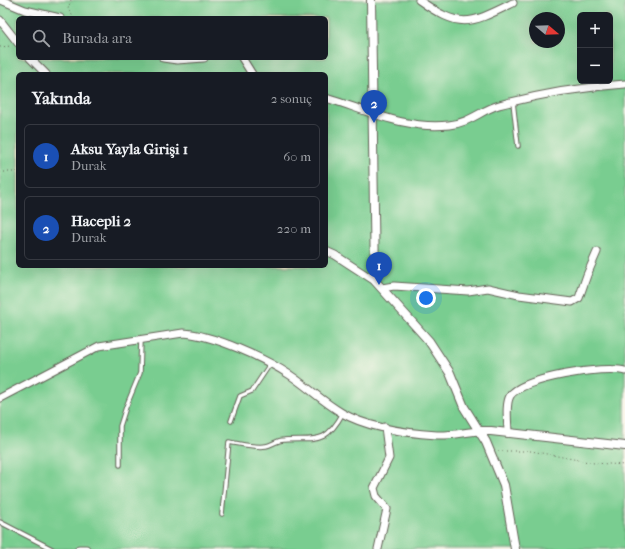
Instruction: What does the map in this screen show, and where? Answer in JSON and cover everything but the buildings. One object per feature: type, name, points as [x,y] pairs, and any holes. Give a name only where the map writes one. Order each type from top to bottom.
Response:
[{"type":"street","points":[[1,0],[25,10],[51,16]]},
{"type":"street","points":[[371,0],[375,281]]},
{"type":"street","points":[[419,0],[445,15],[460,21],[469,22],[478,20],[513,3]]},
{"type":"street","points":[[0,20],[15,44]]},
{"type":"street","points":[[32,60],[44,72]]},
{"type":"street","points":[[243,60],[251,72]]},
{"type":"street","points":[[328,99],[373,114],[414,125],[450,125],[471,120],[493,107],[514,102],[576,89],[625,84]]},
{"type":"street","points":[[328,252],[375,281],[429,341],[450,373],[464,407],[490,451],[504,485],[515,549]]},
{"type":"street","points":[[382,288],[394,286],[468,291],[488,288],[519,295],[572,302],[579,298],[586,275],[597,252]]},
{"type":"street","points":[[0,398],[99,346],[183,333],[193,334],[234,347],[270,364],[290,376],[343,414],[370,424],[437,435],[479,431],[625,446]]},
{"type":"street","points":[[508,433],[509,399],[517,389],[562,374],[601,370],[625,371]]},
{"type":"street","points":[[378,549],[387,508],[376,496],[374,488],[389,458],[385,427]]},
{"type":"street","points":[[78,549],[86,549]]},
{"type":"lane","points":[[514,102],[518,146]]},
{"type":"lane","points":[[120,465],[120,426],[140,373],[141,340]]},
{"type":"lane","points":[[231,421],[240,396],[252,391],[270,364]]},
{"type":"lane","points":[[222,514],[229,442],[248,446],[262,446],[282,440],[316,439],[332,431],[343,414]]},
{"type":"lane","points":[[0,522],[52,549]]},
{"type":"path","points":[[71,0],[68,9],[73,16]]},
{"type":"path","points":[[0,47],[15,44]]},
{"type":"path","points":[[0,172],[16,172]]},
{"type":"path","points":[[490,451],[531,451],[594,463],[625,465]]},
{"type":"green space","points":[[0,0],[625,0],[625,549],[0,549]]},
{"type":"place","name":"Hacepli 2","points":[[374,123]]},
{"type":"place","name":"Aksu Yayla Girişi 1","points":[[379,285]]}]
